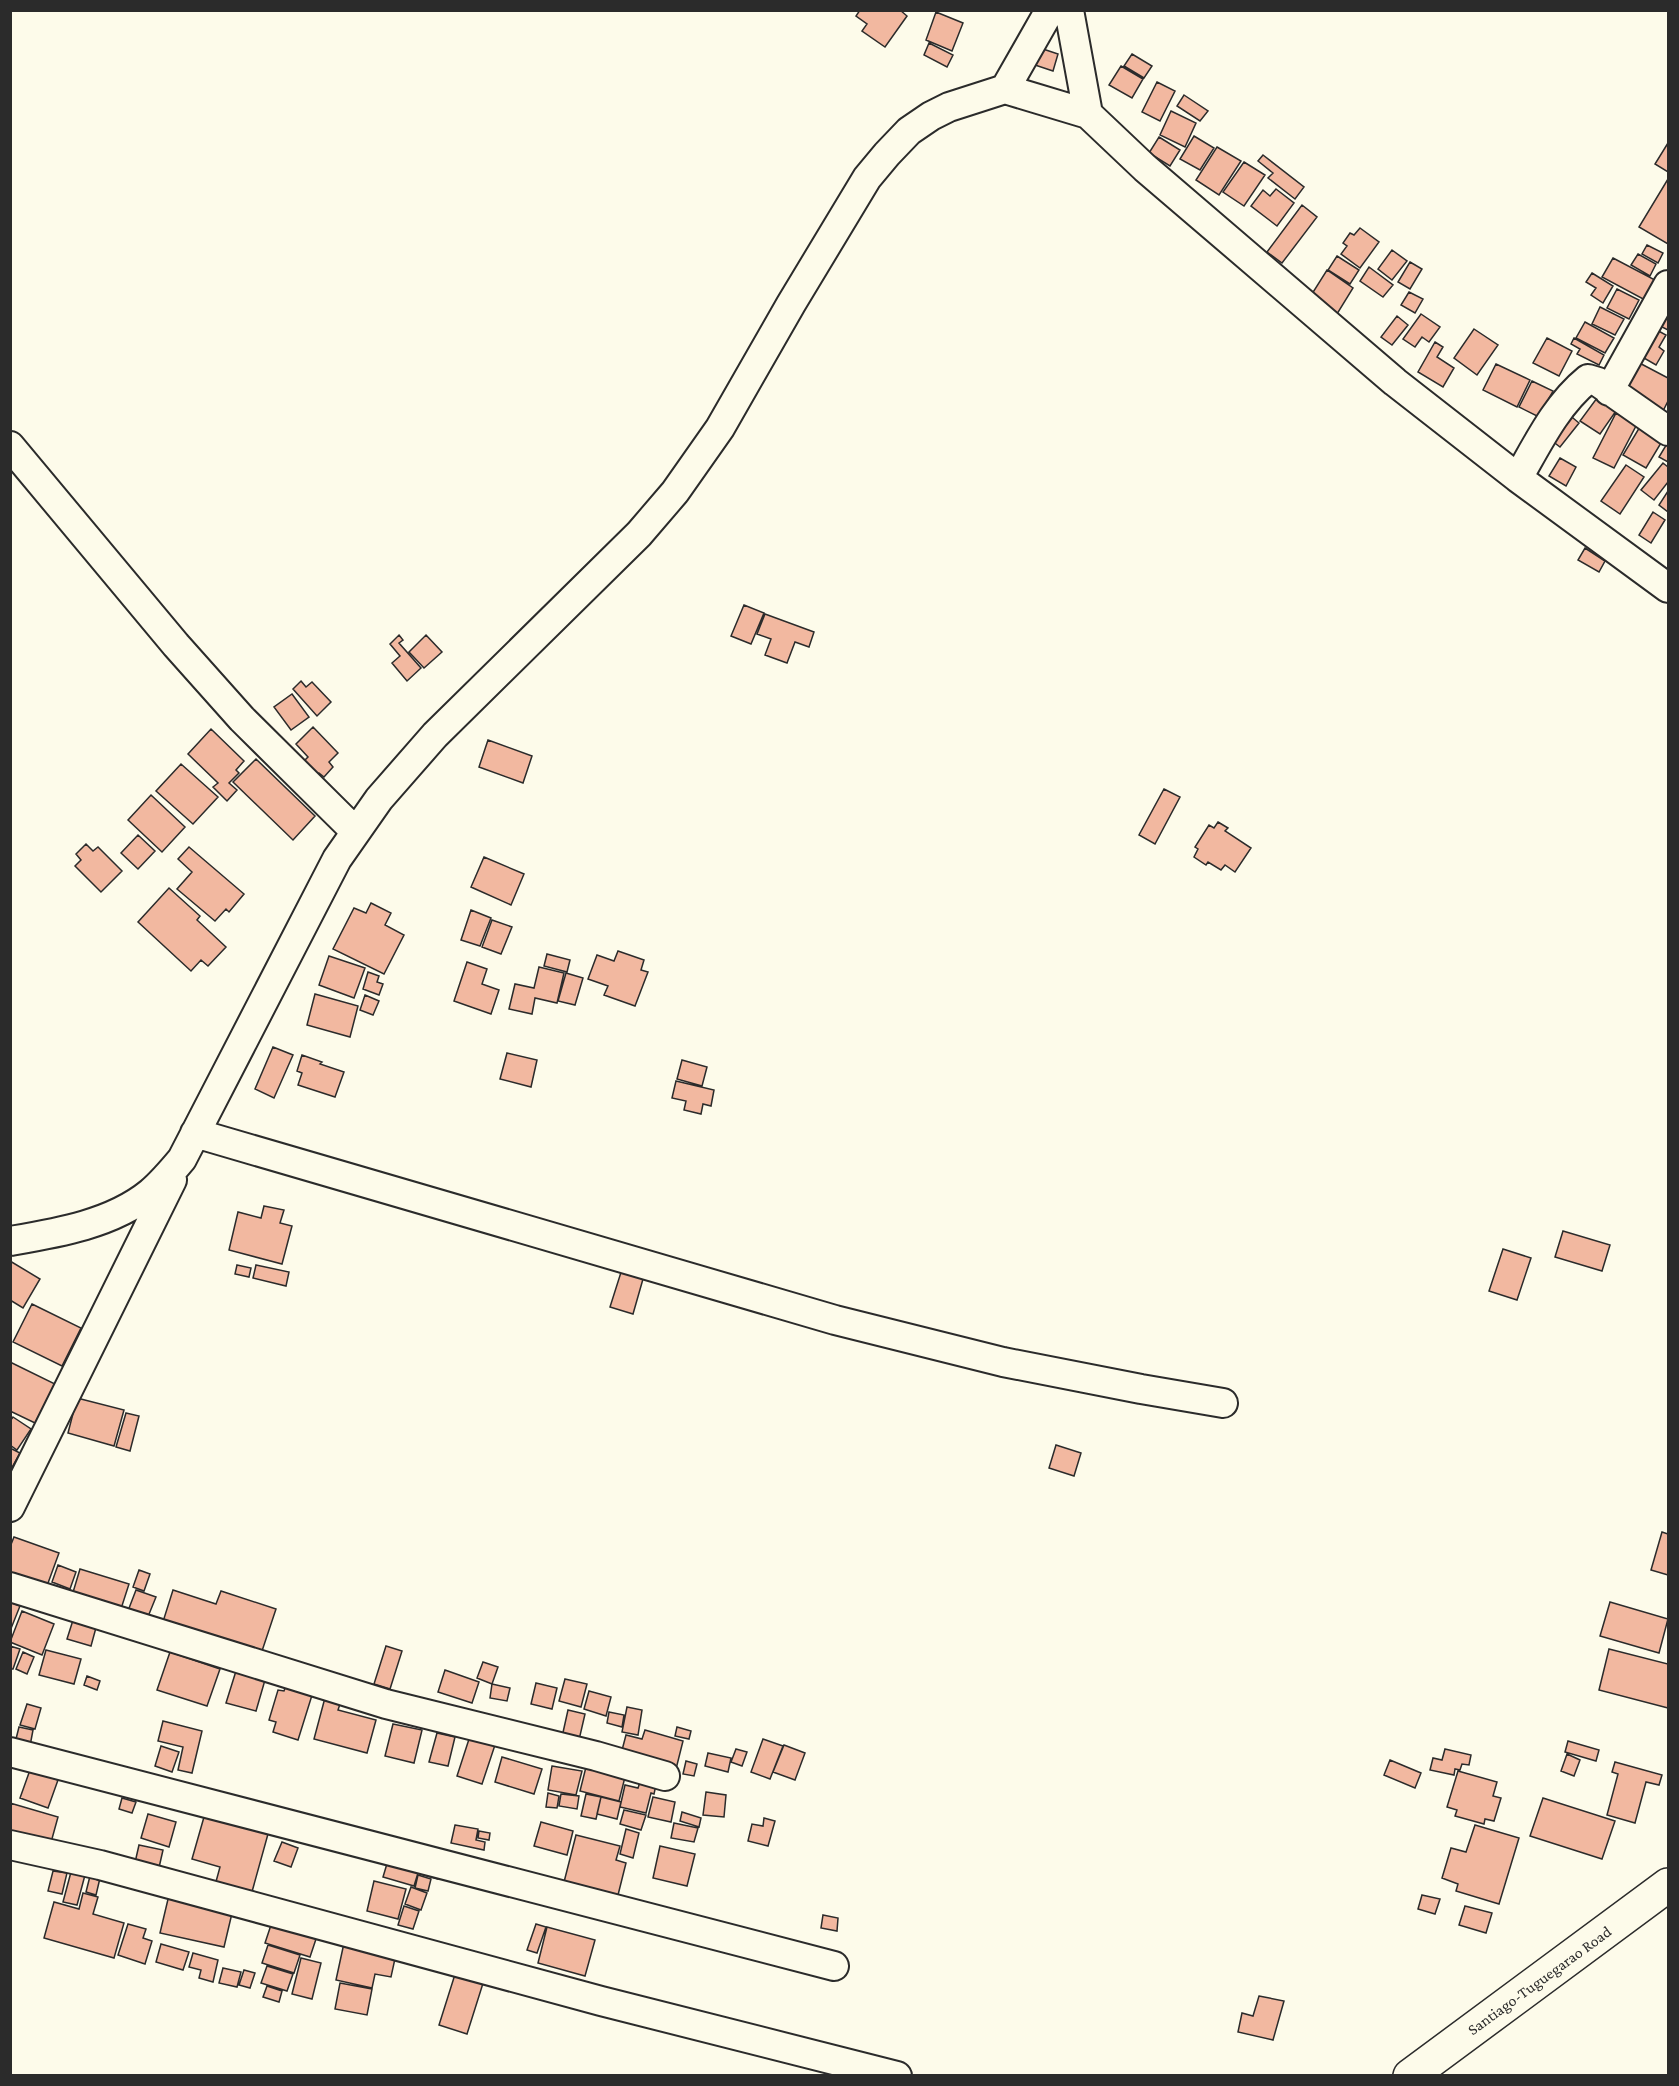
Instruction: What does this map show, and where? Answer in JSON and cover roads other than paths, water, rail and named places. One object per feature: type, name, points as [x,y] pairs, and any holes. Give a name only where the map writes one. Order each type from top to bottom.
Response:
[{"type":"highway","name":"Santiago-Tuguegarao Road","points":[[1410,2076],[1668,1886]]},
{"type":"street","points":[[1005,89],[1050,10]]},
{"type":"street","points":[[1069,10],[1088,114]]},
{"type":"street","points":[[10,1507],[195,1133],[337,859],[355,831],[379,799],[435,735],[639,534],[675,492],[720,428],[867,178],[909,131],[931,116],[949,107],[1005,89],[1088,114],[1145,168],[1386,375],[1518,478],[1668,588]]},
{"type":"street","points":[[1609,391],[1668,285]]},
{"type":"street","points":[[1518,478],[1553,418],[1588,379],[1598,382],[1668,431]]},
{"type":"street","points":[[10,446],[176,645],[242,719],[355,831]]},
{"type":"street","points":[[195,1133],[835,1320],[1003,1362],[1141,1389],[1223,1402]]},
{"type":"street","points":[[10,1241],[55,1233],[100,1220],[129,1207],[149,1194],[182,1159]]},
{"type":"street","points":[[10,1587],[375,1701],[596,1756],[665,1776]]},
{"type":"street","points":[[10,1752],[834,1966]]},
{"type":"street","points":[[10,1845],[112,1868],[601,2001],[897,2076]]}]
